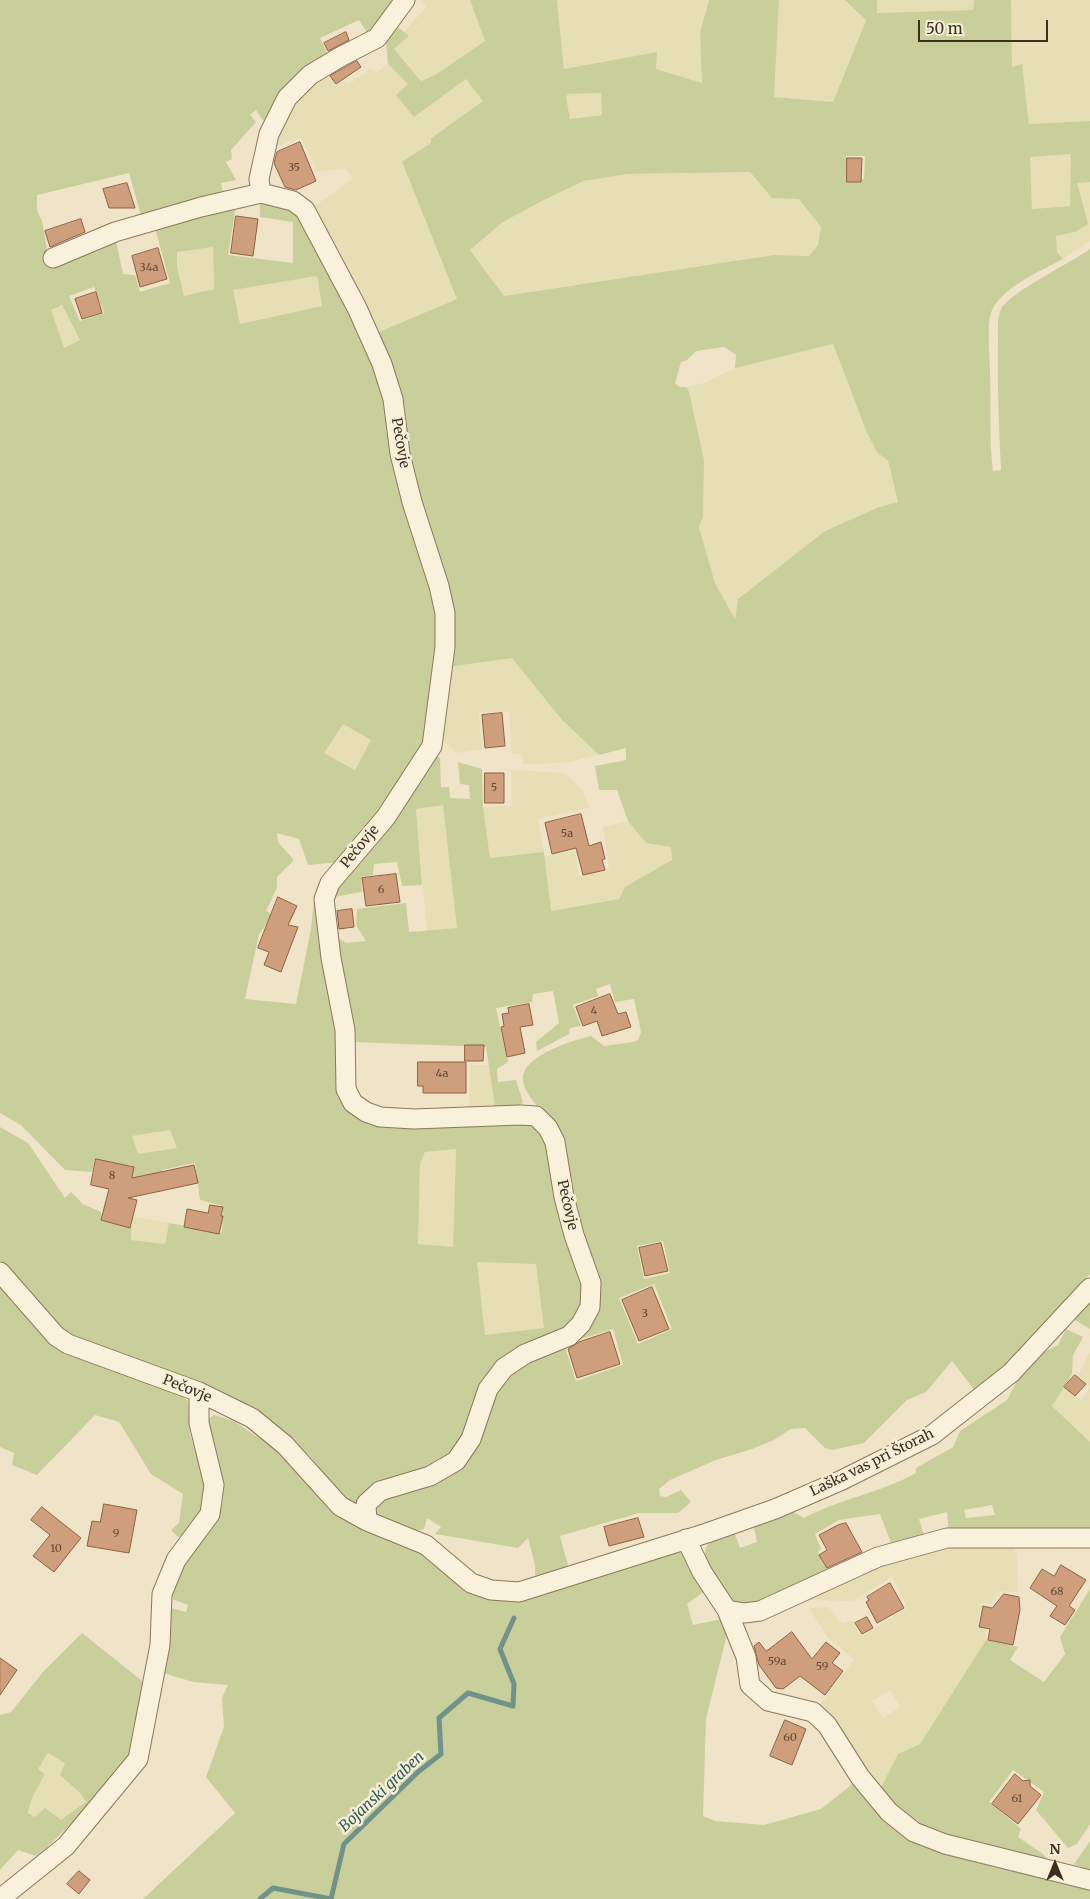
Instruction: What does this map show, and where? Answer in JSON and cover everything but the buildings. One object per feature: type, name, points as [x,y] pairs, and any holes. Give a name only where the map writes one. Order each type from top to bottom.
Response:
[{"type":"street","points":[[53,258],[115,232],[201,207],[262,193],[259,179],[269,134],[287,98],[310,75],[377,38],[405,0]]},
{"type":"street","name":"Pečovje","points":[[262,193],[294,201],[306,210],[357,308],[378,356],[392,399],[400,454],[412,502],[439,586],[444,613],[445,647],[432,746],[386,817],[330,883],[324,899],[330,958],[345,1030],[346,1090],[353,1103],[366,1112],[380,1116],[414,1119],[520,1114],[536,1116],[548,1128],[555,1142],[564,1197],[574,1235],[591,1283],[590,1307],[581,1324],[569,1336],[525,1354],[504,1368],[498,1375],[488,1389],[471,1439],[456,1461],[430,1476],[380,1491],[366,1504],[367,1521]]},
{"type":"street","name":"Pečovje","points":[[0,1272],[56,1336],[68,1344],[199,1392],[252,1418],[285,1445],[340,1506],[367,1521],[426,1545],[471,1582],[491,1590],[518,1592],[686,1539]]},
{"type":"street","name":"Laška vas pri Štorah","points":[[686,1539],[775,1509],[842,1480],[932,1435],[1011,1373],[1090,1288]]},
{"type":"street","points":[[0,1899],[66,1846],[138,1759],[160,1645],[162,1594],[176,1560],[210,1514],[214,1485],[199,1423],[199,1392]]},
{"type":"street","points":[[727,1610],[744,1613],[760,1611],[878,1557],[947,1538],[1090,1538]]},
{"type":"street","points":[[686,1539],[702,1572],[727,1610],[746,1658],[750,1684],[768,1701],[813,1712],[827,1725],[866,1784],[889,1812],[914,1832],[945,1844],[1090,1880]]},
{"type":"shaded area","points":[[422,0],[470,0],[485,41],[435,75],[421,81],[394,49],[409,36],[404,32],[426,7]]},
{"type":"shaded area","points":[[557,0],[709,0],[700,32],[702,83],[656,69],[657,52],[564,69]]},
{"type":"shaded area","points":[[779,0],[845,0],[866,19],[833,102],[774,97]]},
{"type":"shaded area","points":[[877,0],[974,0],[973,10],[877,13]]},
{"type":"shaded area","points":[[1011,0],[1090,0],[1090,121],[1029,124],[1022,65],[1012,68]]},
{"type":"shaded area","points":[[388,64],[408,84],[467,79],[483,101],[431,137],[432,143],[402,163],[457,299],[374,334],[310,209],[353,179],[345,168],[317,172],[301,137],[271,149],[280,118],[324,71],[335,86],[343,81],[349,84],[370,69],[377,72]]},
{"type":"shaded area","points":[[601,93],[602,115],[570,119],[567,94]]},
{"type":"shaded area","points":[[1072,154],[1070,206],[1032,209],[1030,157]]},
{"type":"shaded area","points":[[751,172],[772,198],[799,199],[821,227],[818,245],[809,256],[774,255],[504,296],[470,250],[503,222],[584,181],[628,174]]},
{"type":"shaded area","points":[[1077,182],[1090,182],[1090,241],[1063,259],[1057,252],[1056,236],[1075,232]]},
{"type":"shaded area","points":[[213,247],[214,289],[184,296],[177,266],[177,252]]},
{"type":"shaded area","points":[[317,276],[322,306],[239,324],[233,290]]},
{"type":"shaded area","points":[[62,305],[80,340],[64,348],[50,310]]},
{"type":"shaded area","points":[[833,344],[867,433],[877,452],[888,461],[898,502],[879,507],[825,531],[738,599],[735,619],[715,583],[699,527],[703,517],[687,387],[704,383],[735,368]]},
{"type":"shaded area","points":[[512,658],[562,720],[599,755],[564,763],[523,764],[523,755],[512,753],[509,712],[479,712],[482,749],[458,753],[441,740],[448,667]]},
{"type":"shaded area","points":[[343,724],[371,740],[355,770],[324,753]]},
{"type":"shaded area","points":[[511,770],[562,773],[571,778],[583,791],[589,808],[538,819],[544,852],[490,858],[483,807],[512,806]]},
{"type":"shaded area","points":[[443,804],[458,928],[427,931],[416,809]]},
{"type":"shaded area","points":[[628,821],[646,843],[671,847],[672,861],[625,887],[619,899],[551,911],[544,856],[575,851],[579,876],[609,868],[603,827]]},
{"type":"shaded area","points":[[470,1065],[488,1065],[497,1106],[496,1113],[469,1113]]},
{"type":"shaded area","points":[[170,1130],[178,1148],[138,1155],[131,1136]]},
{"type":"shaded area","points":[[456,1149],[453,1247],[418,1244],[420,1164],[425,1152]]},
{"type":"shaded area","points":[[134,1217],[169,1223],[165,1244],[131,1240],[131,1227]]},
{"type":"shaded area","points":[[477,1262],[536,1264],[545,1328],[485,1335]]},
{"type":"shaded area","points":[[1090,1352],[1090,1386],[1078,1375]]},
{"type":"shaded area","points":[[1064,1386],[1081,1401],[1090,1388],[1090,1442],[1052,1406]]},
{"type":"shaded area","points":[[1011,1543],[1017,1554],[1018,1592],[1001,1591],[992,1603],[981,1603],[977,1628],[985,1629],[986,1640],[920,1744],[898,1754],[879,1791],[833,1716],[818,1707],[854,1659],[828,1638],[809,1608],[829,1607],[842,1624],[852,1620],[861,1637],[907,1608],[892,1577],[853,1601],[809,1600],[807,1594],[924,1547]],"holes":[[[890,1690],[900,1707],[883,1718],[872,1701]]]},
{"type":"shaded area","points":[[48,1753],[66,1763],[60,1775],[80,1793],[86,1802],[61,1820],[45,1809],[33,1817],[28,1813],[32,1798],[45,1774],[38,1769]]},
{"type":"green space","points":[[0,0],[398,0],[368,34],[359,20],[320,38],[329,57],[267,126],[256,110],[250,115],[256,122],[231,150],[232,159],[226,162],[236,180],[221,183],[224,198],[142,219],[129,173],[37,195],[37,210],[42,221],[48,255],[115,236],[123,274],[135,275],[140,292],[170,283],[154,224],[236,205],[228,255],[293,263],[293,222],[260,217],[260,202],[293,206],[382,374],[442,627],[430,733],[393,798],[340,862],[308,865],[299,839],[277,833],[278,842],[294,860],[277,877],[277,888],[266,911],[273,915],[259,934],[245,999],[296,1004],[311,929],[314,900],[320,904],[355,1112],[529,1121],[542,1130],[586,1292],[572,1325],[521,1350],[465,1443],[440,1465],[371,1488],[352,1504],[340,1495],[310,1456],[282,1431],[193,1381],[68,1333],[48,1319],[0,1260],[0,1127],[28,1143],[65,1198],[71,1192],[83,1204],[101,1212],[101,1220],[131,1227],[131,1240],[165,1244],[169,1223],[222,1233],[223,1206],[200,1200],[195,1163],[162,1170],[163,1175],[134,1181],[133,1166],[95,1160],[92,1172],[65,1170],[21,1125],[0,1113]],"holes":[[[213,247],[214,289],[184,296],[177,266],[177,252]],[[317,276],[322,306],[240,324],[233,290]],[[94,287],[104,313],[80,321],[69,296]],[[62,305],[80,340],[64,348],[51,310]],[[343,724],[371,740],[355,770],[324,753]],[[170,1130],[177,1148],[138,1154],[132,1136]],[[456,1149],[453,1247],[418,1244],[420,1164],[425,1152]],[[477,1262],[536,1264],[544,1328],[485,1335]]]},
{"type":"green space","points":[[470,0],[557,0],[564,69],[657,52],[656,69],[702,83],[700,32],[709,0],[779,0],[774,97],[833,102],[866,20],[845,0],[877,0],[877,13],[973,10],[974,0],[1011,0],[1012,67],[1022,64],[1029,124],[1090,121],[1090,182],[1077,183],[1088,224],[1075,232],[1056,236],[1057,252],[1063,259],[1014,286],[1005,294],[992,310],[989,331],[993,471],[1001,470],[998,404],[998,324],[1001,309],[1006,302],[1028,286],[1090,249],[1090,1274],[1031,1343],[976,1392],[952,1361],[926,1392],[907,1400],[864,1443],[832,1450],[825,1448],[805,1428],[791,1429],[774,1440],[716,1460],[670,1480],[659,1489],[660,1496],[666,1497],[681,1490],[691,1502],[678,1513],[639,1513],[560,1536],[569,1569],[535,1581],[535,1565],[528,1538],[518,1548],[435,1534],[441,1527],[427,1518],[424,1529],[414,1531],[374,1516],[373,1506],[379,1500],[426,1484],[484,1415],[506,1372],[564,1344],[576,1381],[623,1365],[613,1329],[580,1339],[579,1335],[593,1316],[542,1112],[527,1092],[523,1079],[525,1071],[531,1063],[539,1056],[561,1045],[591,1036],[604,1046],[638,1040],[641,1032],[634,999],[615,1002],[610,984],[596,989],[598,996],[573,1005],[581,1026],[570,1028],[569,1034],[537,1051],[536,1042],[559,1023],[553,991],[533,994],[532,1002],[496,1008],[508,1062],[497,1069],[498,1082],[516,1080],[523,1102],[518,1107],[496,1113],[486,1047],[352,1042],[335,946],[340,939],[346,943],[366,941],[356,925],[357,909],[406,903],[409,932],[457,928],[443,805],[416,809],[422,885],[402,886],[397,862],[374,864],[373,875],[361,877],[362,892],[333,897],[338,882],[434,755],[440,758],[441,787],[449,787],[450,798],[470,799],[469,785],[460,784],[458,762],[482,769],[483,807],[490,858],[544,852],[551,911],[619,899],[625,887],[672,860],[671,847],[646,843],[628,821],[617,790],[599,790],[595,766],[626,760],[626,748],[599,755],[562,720],[512,658],[448,667],[374,334],[457,299],[402,162],[431,143],[431,138],[483,101],[466,79],[414,117],[396,95],[408,84],[388,64],[386,42],[394,24],[409,36],[394,49],[421,81],[435,75],[485,41]],"holes":[[[601,93],[602,115],[570,119],[566,97],[568,94]],[[1071,154],[1070,206],[1032,209],[1030,157]],[[846,156],[865,156],[864,179],[847,180]],[[750,172],[772,198],[799,199],[821,227],[818,245],[809,256],[774,255],[504,296],[470,250],[503,222],[584,181],[628,174]],[[833,344],[867,433],[877,452],[888,461],[898,502],[879,507],[825,531],[738,599],[735,619],[715,583],[699,527],[703,517],[704,460],[689,392],[687,387],[679,387],[675,383],[681,362],[687,360],[696,351],[724,347],[736,355],[735,368]],[[663,1241],[670,1273],[644,1279],[637,1246]],[[654,1284],[672,1329],[638,1344],[619,1298]]]},
{"type":"green space","points":[[0,1280],[59,1346],[176,1392],[188,1401],[190,1434],[210,1498],[192,1533],[178,1537],[171,1530],[179,1523],[183,1494],[151,1474],[119,1422],[95,1415],[37,1475],[12,1465],[14,1453],[0,1447]]},
{"type":"green space","points":[[1090,1299],[1090,1329],[1073,1319]]},
{"type":"green space","points":[[1066,1329],[1083,1337],[1073,1355],[1072,1374],[1052,1406],[1090,1442],[1090,1534],[949,1536],[947,1512],[919,1519],[925,1539],[893,1548],[880,1514],[839,1520],[815,1534],[821,1549],[818,1552],[831,1575],[767,1606],[729,1603],[714,1580],[706,1563],[705,1554],[707,1547],[712,1541],[734,1531],[740,1548],[757,1542],[753,1524],[788,1509],[804,1518],[817,1511],[888,1486],[916,1473],[916,1468],[953,1447],[960,1431],[1007,1400],[1019,1377],[1046,1351],[1058,1345]],"holes":[[[992,1505],[995,1515],[966,1518],[964,1510]]]},
{"type":"green space","points":[[214,1415],[234,1421],[256,1436],[283,1448],[318,1493],[424,1549],[493,1598],[677,1551],[688,1556],[706,1590],[687,1604],[693,1625],[722,1619],[728,1630],[706,1719],[703,1816],[715,1821],[764,1825],[821,1809],[855,1782],[883,1815],[1090,1885],[1090,1899],[143,1899],[235,1813],[206,1777],[224,1727],[222,1698],[228,1685],[193,1682],[163,1673],[171,1608],[186,1612],[188,1605],[172,1599],[176,1573],[186,1557],[212,1526],[221,1509],[223,1499],[220,1470],[206,1420]]},
{"type":"green space","points":[[1090,1589],[1090,1824],[1077,1844],[1068,1848],[1036,1810],[1044,1792],[1013,1770],[989,1802],[1021,1829],[1018,1837],[1043,1854],[1049,1861],[1045,1867],[918,1827],[879,1791],[898,1754],[920,1744],[986,1640],[1018,1647],[1010,1660],[1044,1682],[1065,1654],[1060,1637]]},
{"type":"green space","points":[[82,1633],[141,1680],[145,1690],[130,1752],[121,1769],[94,1802],[45,1849],[36,1856],[18,1850],[0,1870],[0,1715],[11,1712],[43,1672]],"holes":[[[48,1753],[65,1763],[60,1775],[80,1793],[86,1802],[61,1820],[45,1808],[34,1817],[28,1813],[32,1798],[45,1774],[38,1769]]]},
{"type":"green space","points":[[1090,1841],[1090,1871],[1074,1864]]},
{"type":"waterway","name":"Bojanski graben","points":[[260,1899],[273,1888],[331,1899],[344,1844],[418,1772],[441,1754],[439,1718],[468,1693],[513,1706],[514,1684],[500,1649],[514,1618]]}]
